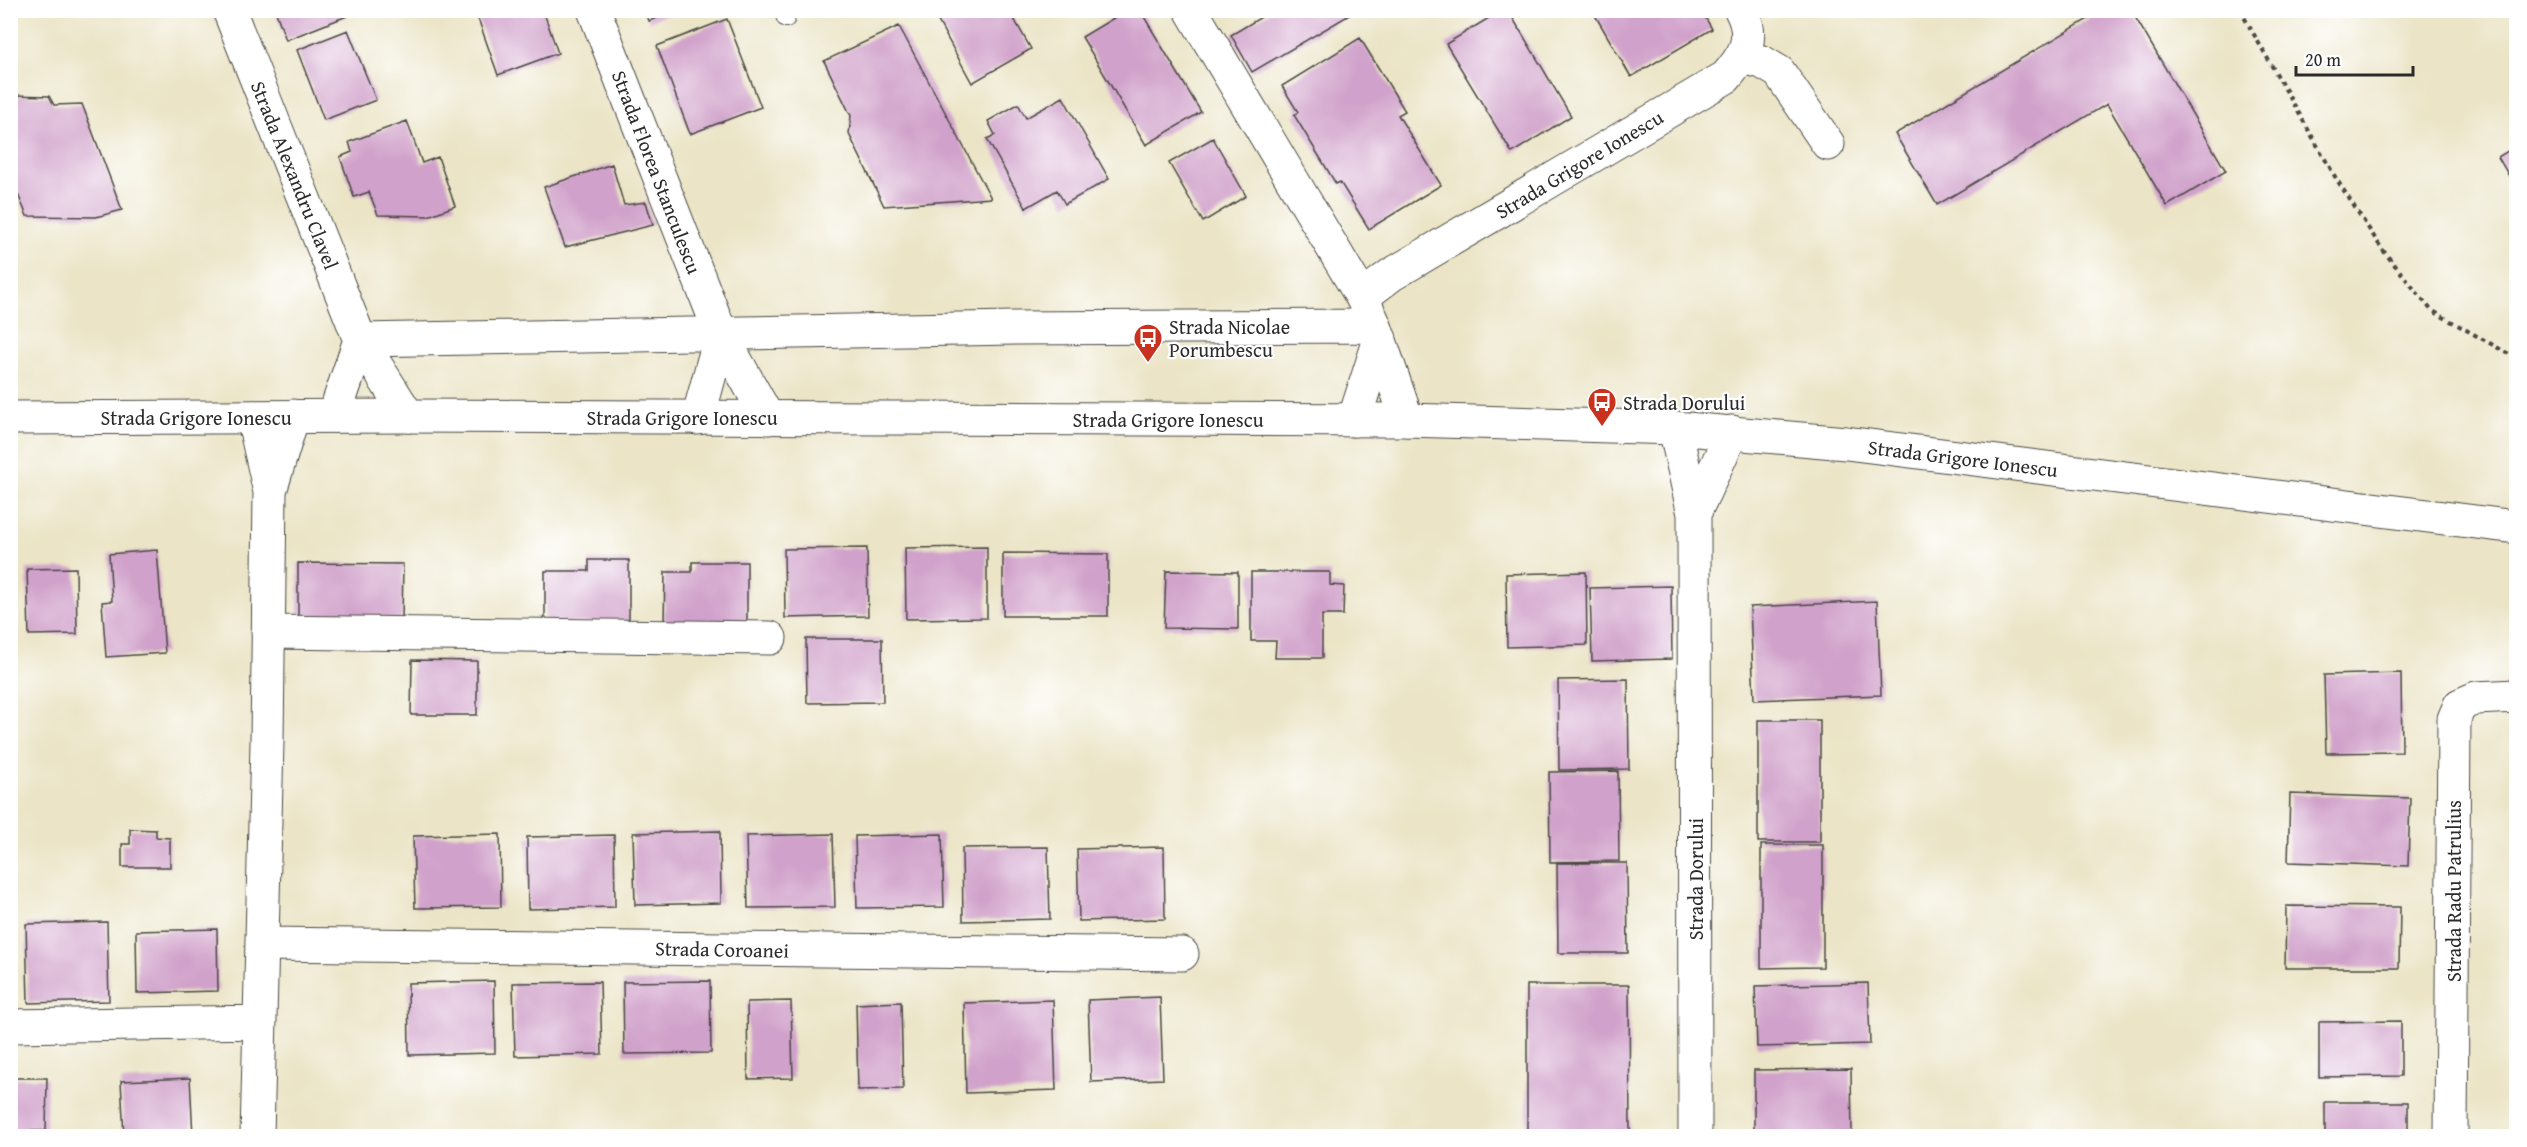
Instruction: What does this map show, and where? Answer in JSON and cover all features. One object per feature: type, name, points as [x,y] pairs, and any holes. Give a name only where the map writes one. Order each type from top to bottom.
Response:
[{"type":"street","name":"Strada Alexandru Clavel","points":[[229,10],[360,340],[408,416]]},
{"type":"street","name":"Strada Florea Stanculescu","points":[[594,10],[721,333],[768,418]]},
{"type":"street","points":[[1191,10],[1362,297],[1407,420]]},
{"type":"street","points":[[1741,10],[1748,39],[1743,57],[1762,62],[1779,72],[1828,144]]},
{"type":"street","name":"Strada Grigore Ionescu","points":[[1362,297],[1391,275],[1726,77],[1743,57]]},
{"type":"street","points":[[334,416],[360,340],[1027,328],[1377,333]]},
{"type":"street","points":[[698,418],[721,333]]},
{"type":"street","points":[[1354,420],[1377,333]]},
{"type":"street","points":[[270,492],[293,416]]},
{"type":"street","name":"Strada Grigore Ionescu","points":[[10,418],[408,416],[1407,420],[1675,428],[1846,443],[2517,527]]},
{"type":"street","points":[[253,417],[270,492],[262,944],[256,1137]]},
{"type":"street","name":"Strada Dorului","points":[[1675,428],[1694,514],[1695,1137]]},
{"type":"street","name":"Strada Dorului","points":[[1694,514],[1732,432]]},
{"type":"street","points":[[268,633],[770,638]]},
{"type":"street","name":"Strada Radu Patrulius","points":[[2451,1137],[2454,719],[2460,705],[2476,698],[2517,696]]},
{"type":"street","name":"Strada Coroanei","points":[[262,944],[1182,954]]},
{"type":"street","points":[[10,1026],[260,1022]]},
{"type":"path","points":[[2240,10],[2337,180],[2382,249],[2431,310],[2517,358]]},
{"type":"building","points":[[275,10],[344,10],[347,16],[286,40]]},
{"type":"building","points":[[475,10],[543,10],[558,53],[498,75]]},
{"type":"building","points":[[645,10],[676,10],[676,11],[649,21]]},
{"type":"building","points":[[932,10],[1009,10],[1031,49],[972,83]]},
{"type":"building","points":[[1127,10],[1140,10],[1201,112],[1146,145],[1082,37]]},
{"type":"building","points":[[1273,10],[1358,10],[1252,72],[1231,35]]},
{"type":"building","points":[[1502,10],[1508,10],[1571,116],[1512,153],[1446,44]]},
{"type":"building","points":[[1592,10],[1701,10],[1712,29],[1631,77]]},
{"type":"building","points":[[2103,10],[2131,10],[2226,171],[2167,206],[2107,104],[1937,205],[1895,134]]},
{"type":"building","points":[[727,19],[761,107],[690,134],[657,46]]},
{"type":"building","points":[[899,26],[991,198],[884,206],[849,134],[851,116],[824,61]]},
{"type":"building","points":[[348,30],[376,100],[324,120],[297,50]]},
{"type":"building","points":[[1360,38],[1405,111],[1398,115],[1441,185],[1369,229],[1340,182],[1336,184],[1294,115],[1298,112],[1282,86]]},
{"type":"building","points":[[10,95],[49,96],[54,105],[82,104],[122,210],[96,217],[27,216],[10,175]]},
{"type":"building","points":[[1063,97],[1109,179],[1065,204],[1057,190],[1026,208],[987,139],[995,135],[988,121],[1018,104],[1026,118]]},
{"type":"building","points":[[407,121],[422,163],[438,157],[455,206],[428,216],[378,215],[369,192],[354,197],[340,157],[352,152],[349,142]]},
{"type":"building","points":[[1213,138],[1246,196],[1203,222],[1169,163]]},
{"type":"building","points":[[2516,146],[2516,172],[2509,176],[2498,157]]},
{"type":"building","points":[[612,164],[624,205],[646,202],[653,225],[565,247],[544,187]]},
{"type":"building","points":[[987,547],[987,618],[906,619],[905,548]]},
{"type":"building","points":[[867,548],[868,616],[785,618],[784,549]]},
{"type":"building","points":[[157,550],[165,653],[106,657],[102,602],[112,601],[109,554]]},
{"type":"building","points":[[1003,553],[1108,554],[1108,616],[1003,616]]},
{"type":"building","points":[[589,560],[629,560],[629,622],[545,623],[545,571],[589,571]]},
{"type":"building","points":[[692,562],[747,562],[747,624],[664,624],[665,572],[692,572]]},
{"type":"building","points":[[298,563],[403,564],[402,620],[298,619]]},
{"type":"building","points":[[76,568],[77,634],[29,635],[27,569]]},
{"type":"building","points":[[1166,571],[1238,572],[1238,629],[1164,628]]},
{"type":"building","points":[[1251,572],[1330,572],[1330,585],[1344,586],[1343,615],[1322,615],[1322,658],[1275,658],[1276,641],[1251,641]]},
{"type":"building","points":[[1586,572],[1587,645],[1507,647],[1506,574]]},
{"type":"building","points":[[1671,586],[1672,659],[1592,661],[1590,588]]},
{"type":"building","points":[[1877,601],[1881,695],[1754,700],[1750,607]]},
{"type":"building","points":[[806,639],[882,639],[883,702],[807,703]]},
{"type":"building","points":[[412,660],[477,661],[477,715],[411,715]]},
{"type":"building","points":[[2401,673],[2402,752],[2326,753],[2324,675]]},
{"type":"building","points":[[1628,679],[1629,769],[1559,770],[1558,680]]},
{"type":"building","points":[[1758,720],[1820,720],[1820,842],[1758,842]]},
{"type":"building","points":[[1618,771],[1619,861],[1550,862],[1549,772]]},
{"type":"building","points":[[2290,794],[2410,798],[2408,866],[2288,862]]},
{"type":"building","points":[[130,829],[156,830],[156,837],[170,838],[170,867],[122,867],[122,844],[130,844]]},
{"type":"building","points":[[720,831],[721,903],[635,905],[633,833]]},
{"type":"building","points":[[500,834],[501,907],[415,908],[413,836]]},
{"type":"building","points":[[833,834],[835,907],[748,908],[746,836]]},
{"type":"building","points":[[942,834],[944,907],[857,908],[855,836]]},
{"type":"building","points":[[614,835],[615,907],[528,909],[527,837]]},
{"type":"building","points":[[1761,845],[1823,845],[1823,967],[1761,968]]},
{"type":"building","points":[[1048,847],[1050,919],[963,921],[962,848]]},
{"type":"building","points":[[1164,847],[1165,919],[1079,921],[1077,849]]},
{"type":"building","points":[[1557,863],[1627,863],[1628,953],[1558,953]]},
{"type":"building","points":[[2286,906],[2400,907],[2399,968],[2285,968]]},
{"type":"building","points":[[107,922],[109,1001],[28,1003],[26,924]]},
{"type":"building","points":[[217,929],[218,991],[137,993],[136,931]]},
{"type":"building","points":[[494,981],[495,1053],[409,1055],[408,983]]},
{"type":"building","points":[[710,981],[711,1053],[624,1054],[623,982]]},
{"type":"building","points":[[600,982],[602,1054],[515,1056],[513,983]]},
{"type":"building","points":[[1868,983],[1870,1044],[1757,1047],[1755,986]]},
{"type":"building","points":[[1527,985],[1629,985],[1630,1136],[1527,1136]]},
{"type":"building","points":[[1160,997],[1163,1079],[1091,1082],[1088,1000]]},
{"type":"building","points":[[1053,1000],[1056,1090],[966,1093],[964,1003]]},
{"type":"building","points":[[791,1001],[793,1078],[748,1079],[747,1002]]},
{"type":"building","points":[[901,1002],[903,1089],[858,1090],[856,1004]]},
{"type":"building","points":[[2401,1021],[2401,1076],[2319,1077],[2319,1022]]},
{"type":"building","points":[[1851,1069],[1852,1136],[1754,1136],[1754,1070]]},
{"type":"building","points":[[10,1078],[47,1078],[46,1131],[10,1131]]},
{"type":"building","points":[[190,1078],[193,1136],[124,1136],[121,1081]]},
{"type":"building","points":[[2325,1102],[2408,1102],[2408,1136],[2325,1136]]},
{"type":"place","name":"Strada Nicolae Porumbescu","points":[[1148,364]]},
{"type":"place","name":"Strada Dorului","points":[[1602,428]]}]
